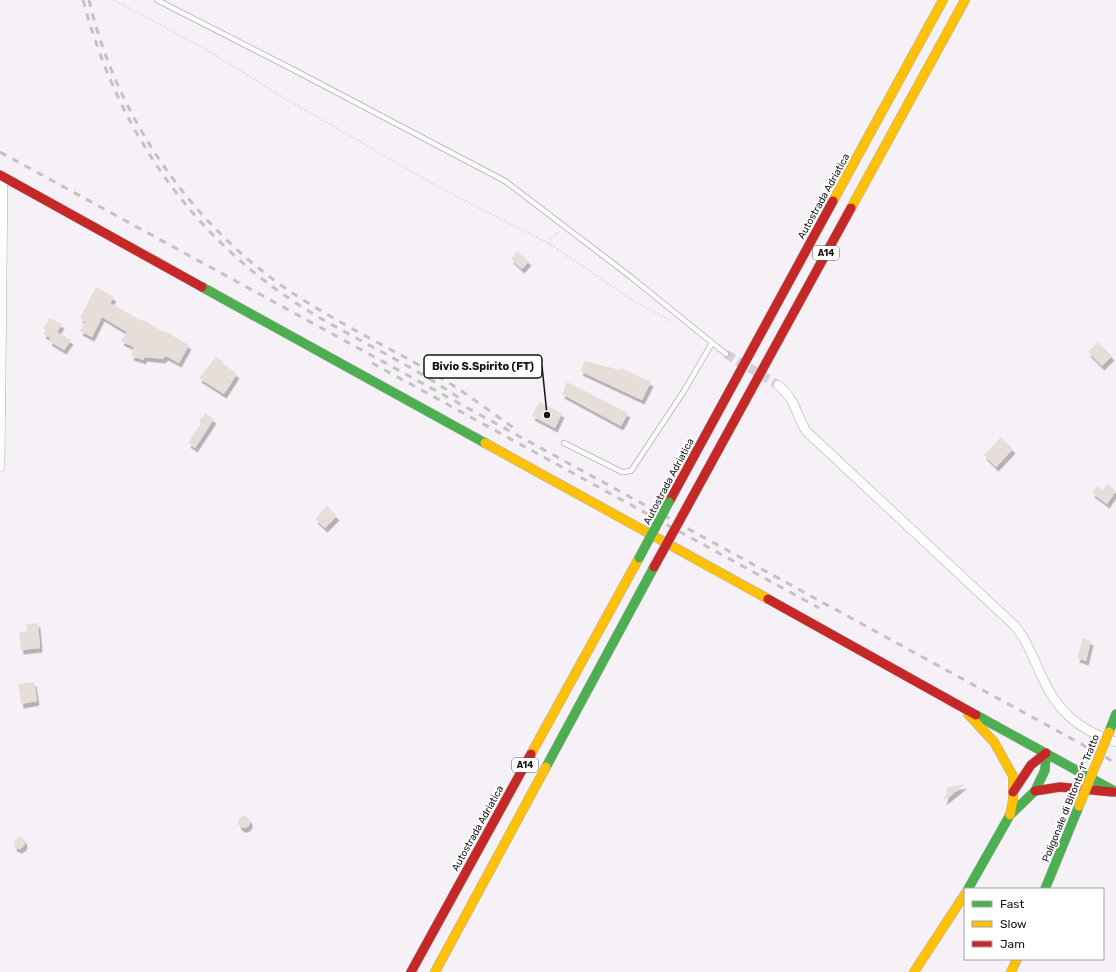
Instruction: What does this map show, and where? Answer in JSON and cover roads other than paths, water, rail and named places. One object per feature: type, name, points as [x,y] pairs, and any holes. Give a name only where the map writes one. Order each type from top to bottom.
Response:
[{"type":"main road","name":"Autostrada Adriatica","points":[[411,972],[640,558],[669,502],[943,0]]},
{"type":"main road","name":"A14","points":[[435,972],[654,567],[965,0]]},
{"type":"main road","points":[[1,176],[1116,792]]},
{"type":"main road","points":[[960,706],[994,742],[1013,776],[1013,792],[1010,815]]},
{"type":"main road","name":"Poligonale di Bitonto 1° Tratto","points":[[1045,888],[1116,714]]},
{"type":"main road","points":[[969,888],[1010,815],[1034,791],[1045,770],[1046,753]]},
{"type":"main road","points":[[1013,792],[1032,765],[1046,753]]},
{"type":"main road","points":[[1034,791],[1060,787],[1116,792]]},
{"type":"main road","points":[[914,972],[964,896]]},
{"type":"main road","points":[[1011,972],[1016,960]]},
{"type":"street","points":[[0,467],[1,176]]},
{"type":"street","points":[[778,385],[793,401],[798,417],[806,431],[1015,626],[1025,639],[1048,690],[1063,712],[1087,731],[1116,742]]},
{"type":"lane","points":[[157,0],[303,74],[505,181],[631,277],[726,354]]},
{"type":"lane","points":[[564,443],[622,472],[631,471],[684,391],[712,343]]},
{"type":"tunnel","points":[[726,354],[778,385]]},
{"type":"railway","points":[[83,0],[98,47],[116,92],[137,134],[163,174],[192,212],[225,247],[262,278],[302,307],[321,319],[401,362],[459,398]]},
{"type":"railway","points":[[89,0],[101,43],[118,85],[138,126],[190,201],[221,234],[255,265],[291,292],[343,324],[444,380],[517,430]]},
{"type":"railway","points":[[0,152],[1116,763]]},
{"type":"railway","points":[[372,363],[819,608]]},
{"type":"place","name":"Bivio S.Spirito (FT)","points":[[547,415]]}]
